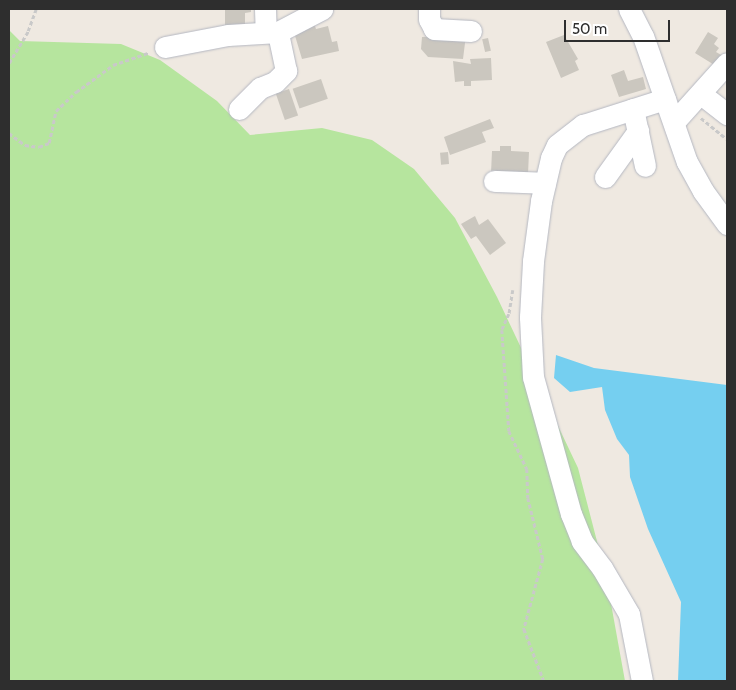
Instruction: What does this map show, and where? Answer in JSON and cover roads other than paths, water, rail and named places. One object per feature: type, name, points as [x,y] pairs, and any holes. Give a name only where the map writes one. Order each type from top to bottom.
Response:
[{"type":"street","points":[[238,109],[260,88],[276,82],[286,71],[265,9]]},
{"type":"street","points":[[165,47],[228,35],[272,32],[322,9]]},
{"type":"street","points":[[429,9],[429,19],[434,29],[471,32]]},
{"type":"street","points":[[634,11],[665,99]]},
{"type":"street","points":[[727,63],[688,108],[687,162],[703,191],[727,224]]},
{"type":"street","points":[[642,681],[629,614],[602,568],[582,541],[571,514],[534,377],[530,317],[533,261],[544,183],[551,158],[566,136],[583,125],[665,99],[688,108],[727,114]]},
{"type":"street","points":[[633,109],[645,166]]},
{"type":"street","points":[[605,177],[638,131]]},
{"type":"street","points":[[494,181],[544,183]]},
{"type":"water","points":[[556,355],[594,368],[727,385],[727,681],[678,681],[681,602],[648,529],[630,477],[629,455],[617,439],[605,410],[602,387],[570,392],[554,378]]}]
